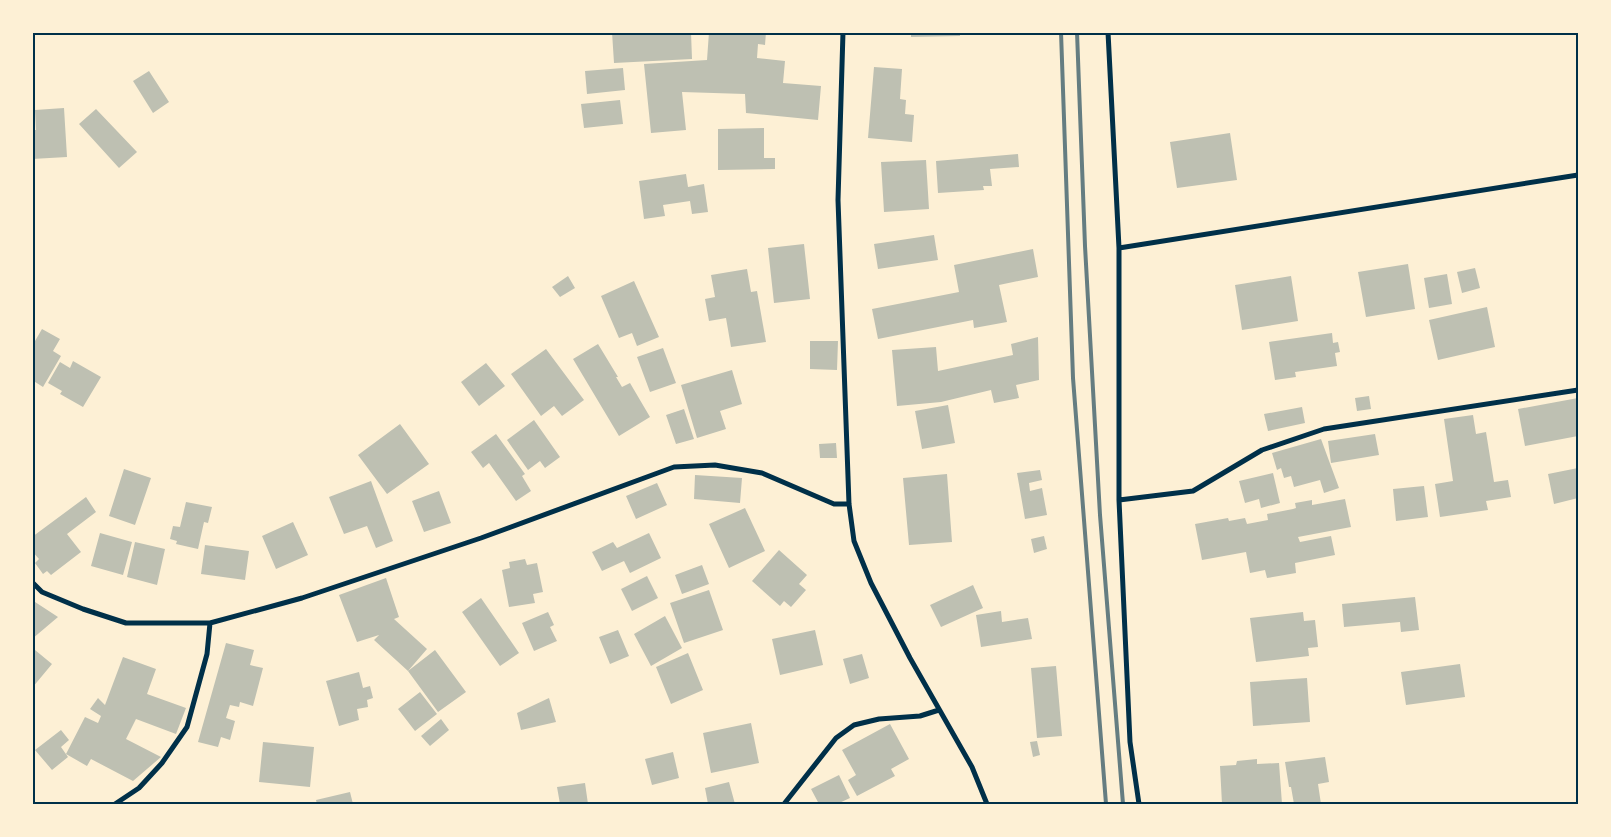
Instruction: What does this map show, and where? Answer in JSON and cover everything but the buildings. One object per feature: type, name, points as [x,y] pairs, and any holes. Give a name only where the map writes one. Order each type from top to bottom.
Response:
[{"type":"street","points":[[843,32],[838,200],[849,504],[854,541],[871,583],[939,710],[972,767],[987,804]]},
{"type":"street","points":[[1108,32],[1119,248],[1119,500],[1130,742],[1139,804]]},
{"type":"street","points":[[1119,248],[1578,175]]},
{"type":"street","points":[[1119,500],[1193,491],[1262,450],[1324,429],[1578,390]]},
{"type":"street","points":[[32,582],[42,592],[83,609],[126,622],[210,623],[302,598],[481,538],[674,467],[715,465],[762,473],[834,504],[849,504]]},
{"type":"street","points":[[115,804],[139,788],[162,763],[187,727],[207,654],[210,623]]},
{"type":"street","points":[[784,804],[836,738],[854,725],[879,719],[920,716],[939,710]]},
{"type":"railway","points":[[1061,32],[1073,378],[1106,804]]},
{"type":"railway","points":[[1077,32],[1085,246],[1100,515],[1123,804]]}]
